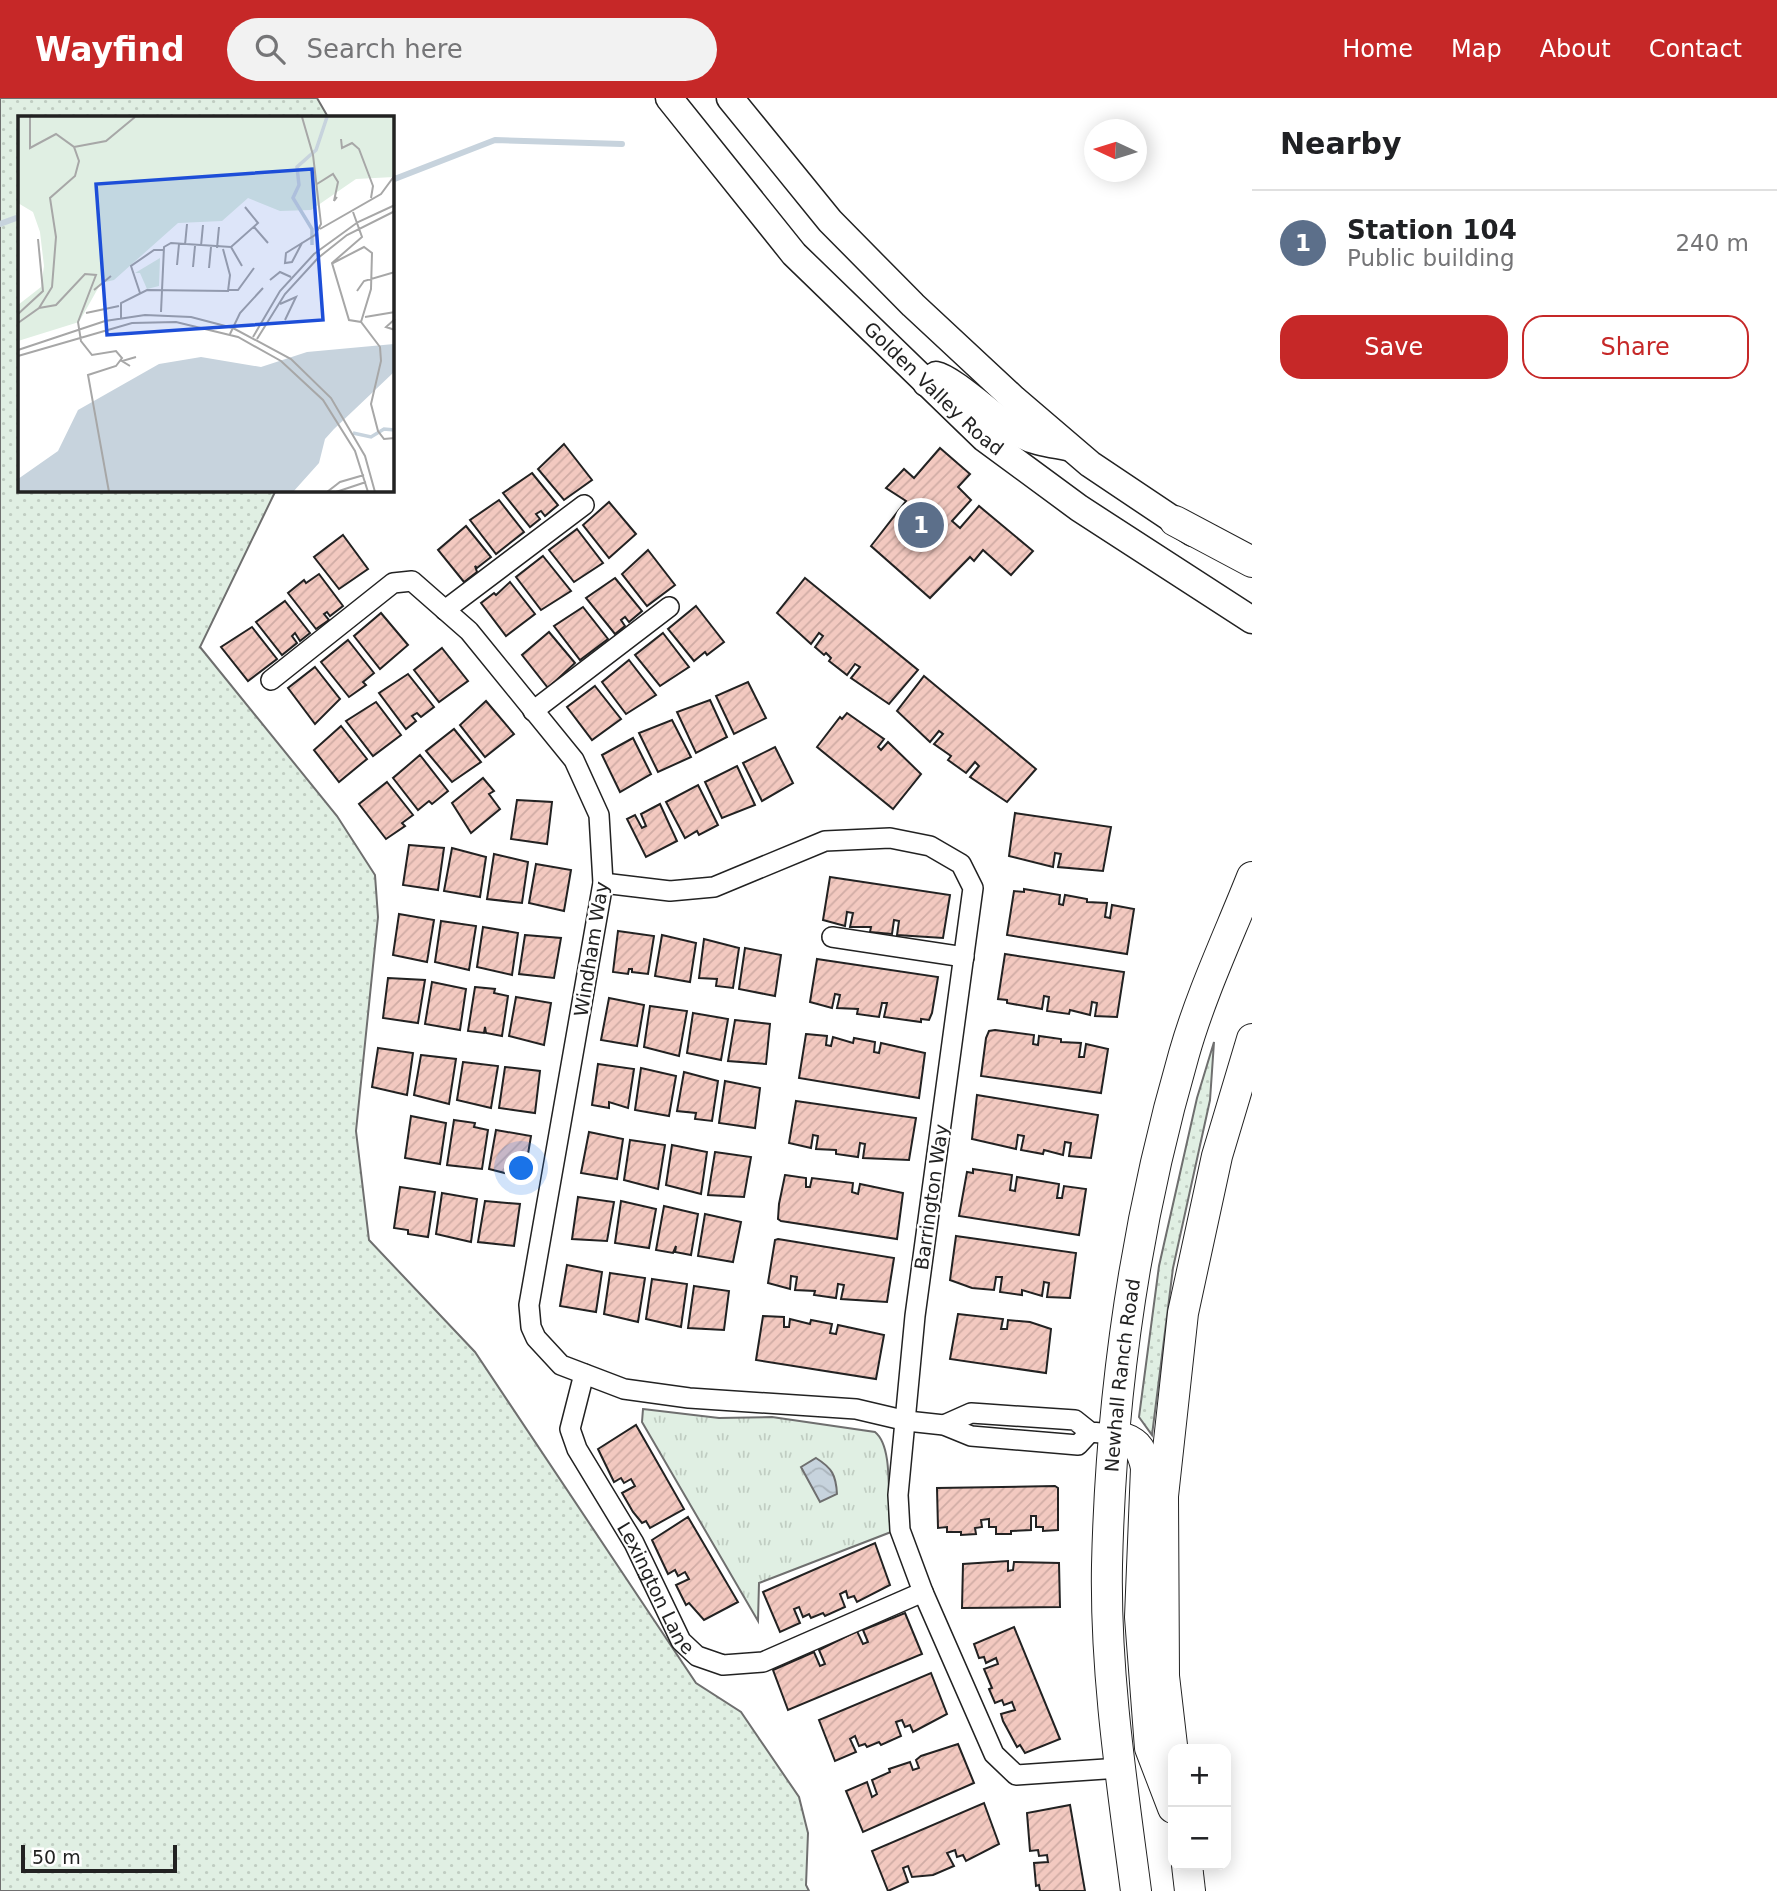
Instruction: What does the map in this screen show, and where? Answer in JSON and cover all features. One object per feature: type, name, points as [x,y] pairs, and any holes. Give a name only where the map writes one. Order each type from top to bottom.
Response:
[{"type":"main road","name":"Golden Valley Road","points":[[669,98],[794,254],[984,438],[1079,508],[1252,620]]},
{"type":"main road","points":[[730,98],[830,221],[913,304],[1072,449],[1175,521],[1252,570]]},
{"type":"main road","points":[[926,383],[936,375],[945,377],[980,407],[1023,436],[1072,449]]},
{"type":"main road","points":[[1175,521],[1252,562]]},
{"type":"main road","name":"Newhall Ranch Road","points":[[1136,1891],[1120,1768],[1107,1567],[1102,1433],[1122,1354],[1148,1189],[1185,1051],[1252,877]]},
{"type":"main road","points":[[1172,1744],[1164,1676],[1164,1483],[1183,1313],[1217,1156],[1252,1039]]},
{"type":"main road","points":[[1102,1433],[1130,1439],[1142,1450],[1146,1468],[1140,1617],[1150,1748],[1173,1807]]},
{"type":"main road","points":[[1188,1870],[1190,1891]]},
{"type":"street","points":[[445,610],[584,505]]},
{"type":"street","name":"Windham Way","points":[[271,680],[393,583],[412,581],[470,631],[574,760],[599,816],[604,883],[529,1305],[531,1327],[536,1338],[561,1365],[584,1374]]},
{"type":"street","points":[[533,711],[669,607]]},
{"type":"street","name":"Barrington Way","points":[[604,883],[670,891],[714,887],[825,841],[890,838],[930,846],[961,864],[973,888],[917,1304],[898,1495],[900,1530],[923,1592],[994,1754],[1016,1775],[1120,1768]]},
{"type":"street","points":[[832,937],[964,957]]},
{"type":"street","points":[[584,1374],[624,1389],[689,1398],[856,1409],[907,1421],[944,1425],[971,1413],[1075,1420],[1102,1433]]},
{"type":"street","name":"Lexington Lane","points":[[584,1374],[570,1429],[577,1449],[634,1543],[681,1641],[697,1656],[723,1665],[763,1662],[923,1592]]},
{"type":"green space","points":[[0,98],[317,98],[327,116],[18,116],[18,492],[275,492],[200,647],[337,816],[375,875],[378,917],[356,1131],[369,1240],[475,1352],[696,1683],[741,1712],[799,1797],[808,1833],[806,1885],[809,1891],[0,1891]]},
{"type":"green space","points":[[1214,1042],[1210,1100],[1173,1268],[1152,1435],[1139,1417],[1159,1266],[1197,1098]]},
{"type":"green space","points":[[643,1409],[719,1418],[772,1417],[875,1432],[881,1440],[888,1464],[891,1532],[759,1583],[758,1621],[642,1422]]},
{"type":"water","points":[[816,1458],[832,1473],[837,1494],[820,1502],[801,1467]]},
{"type":"building","points":[[564,444],[592,480],[564,500],[538,469]]},
{"type":"building","points":[[940,448],[970,474],[958,487],[971,500],[952,521],[960,528],[979,506],[1033,551],[1011,575],[983,550],[974,561],[970,557],[930,598],[871,546],[906,501],[886,488],[904,469],[914,478]]},
{"type":"building","points":[[532,473],[558,505],[545,516],[541,511],[536,514],[540,519],[530,527],[503,493]]},
{"type":"building","points":[[499,500],[524,532],[496,554],[470,520]]},
{"type":"building","points":[[609,502],[636,534],[609,558],[583,525]]},
{"type":"building","points":[[466,526],[491,557],[477,568],[475,566],[477,572],[464,582],[438,550]]},
{"type":"building","points":[[577,529],[603,563],[574,582],[549,550]]},
{"type":"building","points":[[343,535],[368,569],[339,589],[314,557]]},
{"type":"building","points":[[648,550],[675,585],[647,606],[622,574]]},
{"type":"building","points":[[543,556],[571,591],[541,610],[516,577]]},
{"type":"building","points":[[319,574],[343,606],[330,616],[327,612],[324,614],[329,620],[316,629],[288,593],[304,580],[306,583]]},
{"type":"building","points":[[615,578],[642,611],[629,622],[625,617],[621,620],[625,626],[615,634],[586,598]]},
{"type":"building","points":[[805,578],[918,670],[889,704],[851,678],[860,667],[855,664],[847,675],[829,661],[831,658],[826,653],[824,655],[815,647],[823,636],[819,633],[811,644],[777,613]]},
{"type":"building","points":[[510,582],[535,614],[506,636],[481,603],[494,593],[496,595]]},
{"type":"building","points":[[285,601],[310,633],[300,641],[295,633],[292,636],[297,643],[282,655],[256,622]]},
{"type":"building","points":[[696,606],[724,642],[694,661],[668,629]]},
{"type":"building","points":[[583,607],[608,639],[580,660],[554,626]]},
{"type":"building","points":[[381,613],[408,645],[380,669],[354,636]]},
{"type":"building","points":[[252,627],[277,659],[248,681],[221,647]]},
{"type":"building","points":[[549,632],[575,663],[548,688],[522,655]]},
{"type":"building","points":[[663,633],[689,667],[660,686],[635,655]]},
{"type":"building","points":[[348,640],[374,673],[363,682],[366,685],[349,697],[321,662]]},
{"type":"building","points":[[442,648],[468,681],[439,702],[414,670]]},
{"type":"building","points":[[629,660],[656,695],[626,714],[602,682]]},
{"type":"building","points":[[315,667],[340,699],[315,724],[288,688]]},
{"type":"building","points":[[408,674],[434,707],[421,717],[417,713],[412,716],[416,721],[406,729],[379,693]]},
{"type":"building","points":[[924,676],[1036,769],[1007,802],[970,777],[979,766],[975,762],[966,773],[948,760],[951,756],[934,744],[943,734],[939,731],[930,742],[897,711]]},
{"type":"building","points":[[748,682],[766,718],[734,734],[716,696]]},
{"type":"building","points":[[595,686],[621,719],[592,740],[567,707]]},
{"type":"building","points":[[710,700],[727,737],[696,753],[677,712]]},
{"type":"building","points":[[486,701],[514,734],[485,757],[460,725]]},
{"type":"building","points":[[376,702],[401,735],[373,756],[346,721]]},
{"type":"building","points":[[847,713],[884,739],[878,747],[881,750],[888,742],[921,774],[893,809],[817,747],[840,717],[842,719]]},
{"type":"building","points":[[672,720],[691,757],[658,772],[639,733]]},
{"type":"building","points":[[341,726],[367,759],[339,782],[314,750]]},
{"type":"building","points":[[454,729],[481,762],[452,782],[426,751]]},
{"type":"building","points":[[633,738],[651,774],[620,792],[602,755]]},
{"type":"building","points":[[775,747],[793,783],[762,801],[743,763]]},
{"type":"building","points":[[420,755],[448,791],[432,804],[429,801],[418,810],[393,778]]},
{"type":"building","points":[[737,766],[755,805],[722,818],[705,782]]},
{"type":"building","points":[[483,778],[494,791],[489,794],[500,809],[471,833],[452,803]]},
{"type":"building","points":[[387,782],[413,815],[402,823],[405,826],[386,839],[359,804]]},
{"type":"building","points":[[698,785],[718,825],[699,835],[697,831],[685,838],[666,802]]},
{"type":"building","points":[[517,800],[552,802],[547,844],[511,839]]},
{"type":"building","points":[[660,804],[677,841],[646,857],[627,819],[635,815],[642,828],[646,826],[641,814]]},
{"type":"building","points":[[1015,813],[1111,827],[1103,871],[1058,867],[1061,854],[1055,853],[1053,867],[1009,856]]},
{"type":"building","points":[[409,845],[444,848],[438,890],[403,885]]},
{"type":"building","points":[[452,848],[486,857],[480,897],[444,891]]},
{"type":"building","points":[[494,854],[528,862],[522,903],[487,899]]},
{"type":"building","points":[[536,864],[571,870],[564,911],[529,903]]},
{"type":"building","points":[[830,877],[950,895],[943,938],[897,935],[899,921],[894,920],[892,934],[870,932],[871,927],[850,927],[853,913],[847,912],[845,926],[823,920]]},
{"type":"building","points":[[1024,889],[1060,895],[1059,904],[1063,905],[1065,895],[1087,899],[1087,902],[1107,903],[1105,917],[1110,918],[1112,905],[1134,909],[1127,954],[1007,935],[1014,891],[1024,892]]},
{"type":"building","points":[[399,914],[434,920],[427,962],[393,955]]},
{"type":"building","points":[[441,921],[476,926],[469,970],[435,962]]},
{"type":"building","points":[[483,927],[518,933],[512,975],[477,967]]},
{"type":"building","points":[[618,931],[654,936],[648,974],[632,972],[632,969],[629,969],[628,974],[613,972]]},
{"type":"building","points":[[525,935],[561,938],[554,978],[519,974]]},
{"type":"building","points":[[662,935],[696,943],[690,982],[655,976]]},
{"type":"building","points":[[704,939],[739,948],[733,988],[716,986],[717,979],[699,978]]},
{"type":"building","points":[[745,948],[781,955],[775,996],[739,989]]},
{"type":"building","points":[[1005,954],[1124,972],[1117,1017],[1095,1016],[1097,1003],[1092,1002],[1090,1015],[1070,1010],[1069,1014],[1047,1011],[1049,997],[1044,996],[1042,1009],[998,999]]},
{"type":"building","points":[[817,959],[938,977],[929,1020],[921,1019],[921,1022],[884,1017],[887,1003],[882,1003],[879,1017],[857,1014],[858,1009],[837,1008],[840,995],[835,994],[832,1008],[810,1002]]},
{"type":"building","points":[[388,978],[425,980],[418,1023],[383,1018]]},
{"type":"building","points":[[432,982],[466,989],[460,1030],[425,1024]]},
{"type":"building","points":[[475,987],[495,989],[494,993],[508,996],[502,1036],[486,1033],[485,1027],[484,1033],[468,1031]]},
{"type":"building","points":[[516,997],[551,1003],[544,1045],[509,1036]]},
{"type":"building","points":[[609,998],[644,1005],[637,1046],[601,1040]]},
{"type":"building","points":[[650,1006],[687,1011],[679,1056],[644,1047]]},
{"type":"building","points":[[693,1013],[728,1019],[721,1060],[687,1053]]},
{"type":"building","points":[[735,1020],[770,1024],[766,1064],[728,1061]]},
{"type":"building","points":[[989,1031],[1034,1035],[1033,1044],[1038,1045],[1039,1036],[1061,1039],[1061,1042],[1081,1043],[1079,1057],[1084,1057],[1086,1044],[1108,1049],[1101,1093],[981,1076],[986,1038]]},
{"type":"building","points":[[806,1034],[827,1036],[826,1045],[831,1046],[833,1037],[853,1043],[854,1038],[875,1042],[874,1052],[879,1053],[881,1043],[925,1053],[919,1098],[799,1078]]},
{"type":"building","points":[[378,1048],[413,1053],[407,1095],[372,1087]]},
{"type":"building","points":[[421,1055],[456,1059],[449,1104],[414,1095]]},
{"type":"building","points":[[463,1062],[498,1066],[491,1108],[457,1100]]},
{"type":"building","points":[[598,1064],[634,1069],[628,1108],[609,1102],[609,1108],[592,1105]]},
{"type":"building","points":[[505,1067],[540,1071],[535,1113],[499,1108]]},
{"type":"building","points":[[641,1068],[676,1076],[669,1116],[635,1110]]},
{"type":"building","points":[[684,1072],[718,1081],[712,1121],[695,1119],[696,1113],[677,1111]]},
{"type":"building","points":[[725,1081],[760,1088],[755,1128],[719,1123]]},
{"type":"building","points":[[977,1095],[1098,1115],[1091,1158],[1069,1156],[1071,1143],[1065,1142],[1063,1155],[1044,1150],[1043,1154],[1021,1150],[1024,1136],[1018,1135],[1016,1149],[972,1139]]},
{"type":"building","points":[[796,1101],[916,1118],[909,1160],[863,1158],[865,1144],[860,1143],[858,1157],[836,1154],[836,1150],[816,1149],[818,1136],[813,1135],[811,1148],[789,1143]]},
{"type":"building","points":[[411,1116],[446,1123],[440,1164],[405,1158]]},
{"type":"building","points":[[454,1120],[475,1123],[474,1127],[488,1130],[482,1169],[447,1165]]},
{"type":"building","points":[[496,1130],[531,1136],[524,1178],[489,1169]]},
{"type":"building","points":[[589,1132],[623,1139],[617,1179],[581,1173]]},
{"type":"building","points":[[630,1140],[665,1145],[658,1189],[624,1180]]},
{"type":"building","points":[[672,1145],[707,1152],[701,1194],[666,1185]]},
{"type":"building","points":[[715,1152],[751,1157],[744,1197],[708,1195]]},
{"type":"building","points":[[973,1169],[1012,1175],[1010,1190],[1015,1191],[1017,1177],[1059,1184],[1057,1198],[1062,1198],[1064,1186],[1086,1189],[1079,1235],[959,1216],[967,1172],[973,1173]]},
{"type":"building","points":[[785,1175],[806,1178],[806,1187],[810,1187],[812,1178],[853,1183],[852,1192],[858,1194],[860,1184],[903,1193],[897,1239],[781,1221],[778,1219],[779,1204]]},
{"type":"building","points":[[400,1187],[435,1192],[428,1237],[408,1234],[408,1230],[394,1228]]},
{"type":"building","points":[[442,1193],[477,1199],[471,1242],[436,1234]]},
{"type":"building","points":[[578,1197],[614,1202],[607,1241],[572,1239]]},
{"type":"building","points":[[485,1201],[520,1204],[514,1246],[478,1242]]},
{"type":"building","points":[[621,1201],[656,1209],[649,1248],[615,1243]]},
{"type":"building","points":[[664,1206],[698,1214],[691,1255],[675,1252],[676,1246],[673,1253],[656,1250]]},
{"type":"building","points":[[705,1214],[741,1222],[733,1262],[698,1256]]},
{"type":"building","points":[[956,1236],[1076,1253],[1070,1298],[1047,1297],[1049,1283],[1044,1282],[1042,1296],[1022,1290],[1022,1295],[1000,1292],[1002,1277],[996,1277],[994,1290],[972,1288],[950,1280]]},
{"type":"building","points":[[775,1240],[894,1258],[887,1302],[841,1299],[844,1285],[838,1284],[836,1298],[814,1295],[815,1291],[795,1290],[797,1277],[791,1276],[790,1289],[768,1283]]},
{"type":"building","points":[[567,1265],[602,1272],[596,1312],[560,1306]]},
{"type":"building","points":[[610,1273],[645,1278],[638,1322],[604,1314]]},
{"type":"building","points":[[652,1279],[687,1284],[681,1327],[646,1319]]},
{"type":"building","points":[[694,1286],[729,1291],[724,1330],[688,1328]]},
{"type":"building","points":[[958,1314],[1003,1319],[1001,1329],[1007,1329],[1008,1320],[1030,1322],[1051,1329],[1046,1373],[950,1359]]},
{"type":"building","points":[[763,1316],[784,1317],[784,1327],[789,1327],[790,1319],[810,1324],[811,1320],[832,1324],[830,1333],[836,1334],[838,1325],[884,1335],[876,1379],[756,1360]]},
{"type":"building","points":[[636,1425],[684,1509],[650,1528],[646,1521],[642,1523],[633,1512],[622,1493],[635,1486],[631,1479],[624,1483],[621,1478],[614,1482],[598,1449]]},
{"type":"building","points":[[937,1488],[1058,1488],[1058,1530],[1043,1531],[1043,1527],[1036,1527],[1036,1516],[1031,1516],[1031,1530],[1011,1531],[1011,1534],[996,1534],[996,1527],[989,1527],[989,1519],[981,1520],[982,1527],[975,1528],[976,1534],[961,1535],[961,1532],[947,1532],[947,1527],[938,1528]]},
{"type":"building","points":[[688,1517],[738,1602],[704,1620],[689,1603],[686,1605],[676,1585],[689,1579],[685,1572],[678,1576],[675,1570],[668,1574],[652,1540]]},
{"type":"building","points":[[875,1543],[890,1585],[857,1602],[854,1596],[848,1598],[846,1591],[840,1594],[845,1607],[825,1616],[823,1613],[811,1618],[809,1614],[803,1617],[799,1607],[794,1609],[800,1623],[780,1632],[763,1592]]},
{"type":"building","points":[[1008,1561],[1008,1571],[1013,1570],[1014,1562],[1059,1563],[1060,1607],[962,1608],[963,1564]]},
{"type":"building","points":[[905,1613],[922,1654],[788,1710],[773,1670],[814,1652],[820,1666],[825,1664],[819,1650],[857,1631],[863,1644],[868,1642],[863,1630]]},
{"type":"building","points":[[1014,1627],[1060,1739],[1025,1753],[1020,1745],[1017,1747],[1001,1714],[1015,1710],[1012,1702],[1004,1705],[1002,1700],[995,1703],[989,1689],[992,1688],[984,1669],[998,1664],[996,1658],[986,1663],[984,1657],[979,1658],[974,1644]]},
{"type":"building","points":[[931,1673],[947,1714],[913,1732],[910,1725],[905,1727],[902,1720],[896,1722],[901,1736],[881,1745],[879,1742],[867,1747],[865,1744],[859,1746],[855,1736],[850,1739],[856,1752],[835,1761],[819,1720]]},
{"type":"building","points":[[958,1744],[974,1783],[863,1832],[846,1791],[867,1782],[872,1797],[877,1794],[872,1780],[890,1772],[889,1769],[910,1762],[913,1770],[919,1768],[916,1760],[921,1756]]},
{"type":"building","points":[[984,1803],[999,1844],[966,1861],[963,1855],[957,1857],[955,1850],[947,1853],[954,1866],[933,1875],[912,1877],[908,1866],[903,1868],[908,1882],[888,1891],[872,1851]]},
{"type":"building","points":[[1070,1805],[1085,1891],[1040,1891],[1039,1885],[1036,1886],[1034,1863],[1048,1862],[1047,1855],[1039,1856],[1038,1850],[1030,1851],[1027,1813]]},
{"type":"waterway","points":[[394,179],[495,140],[622,144]]},
{"type":"waterway","points":[[0,224],[18,217]]},
{"type":"place","name":"Station 104","points":[[921,525]]}]
